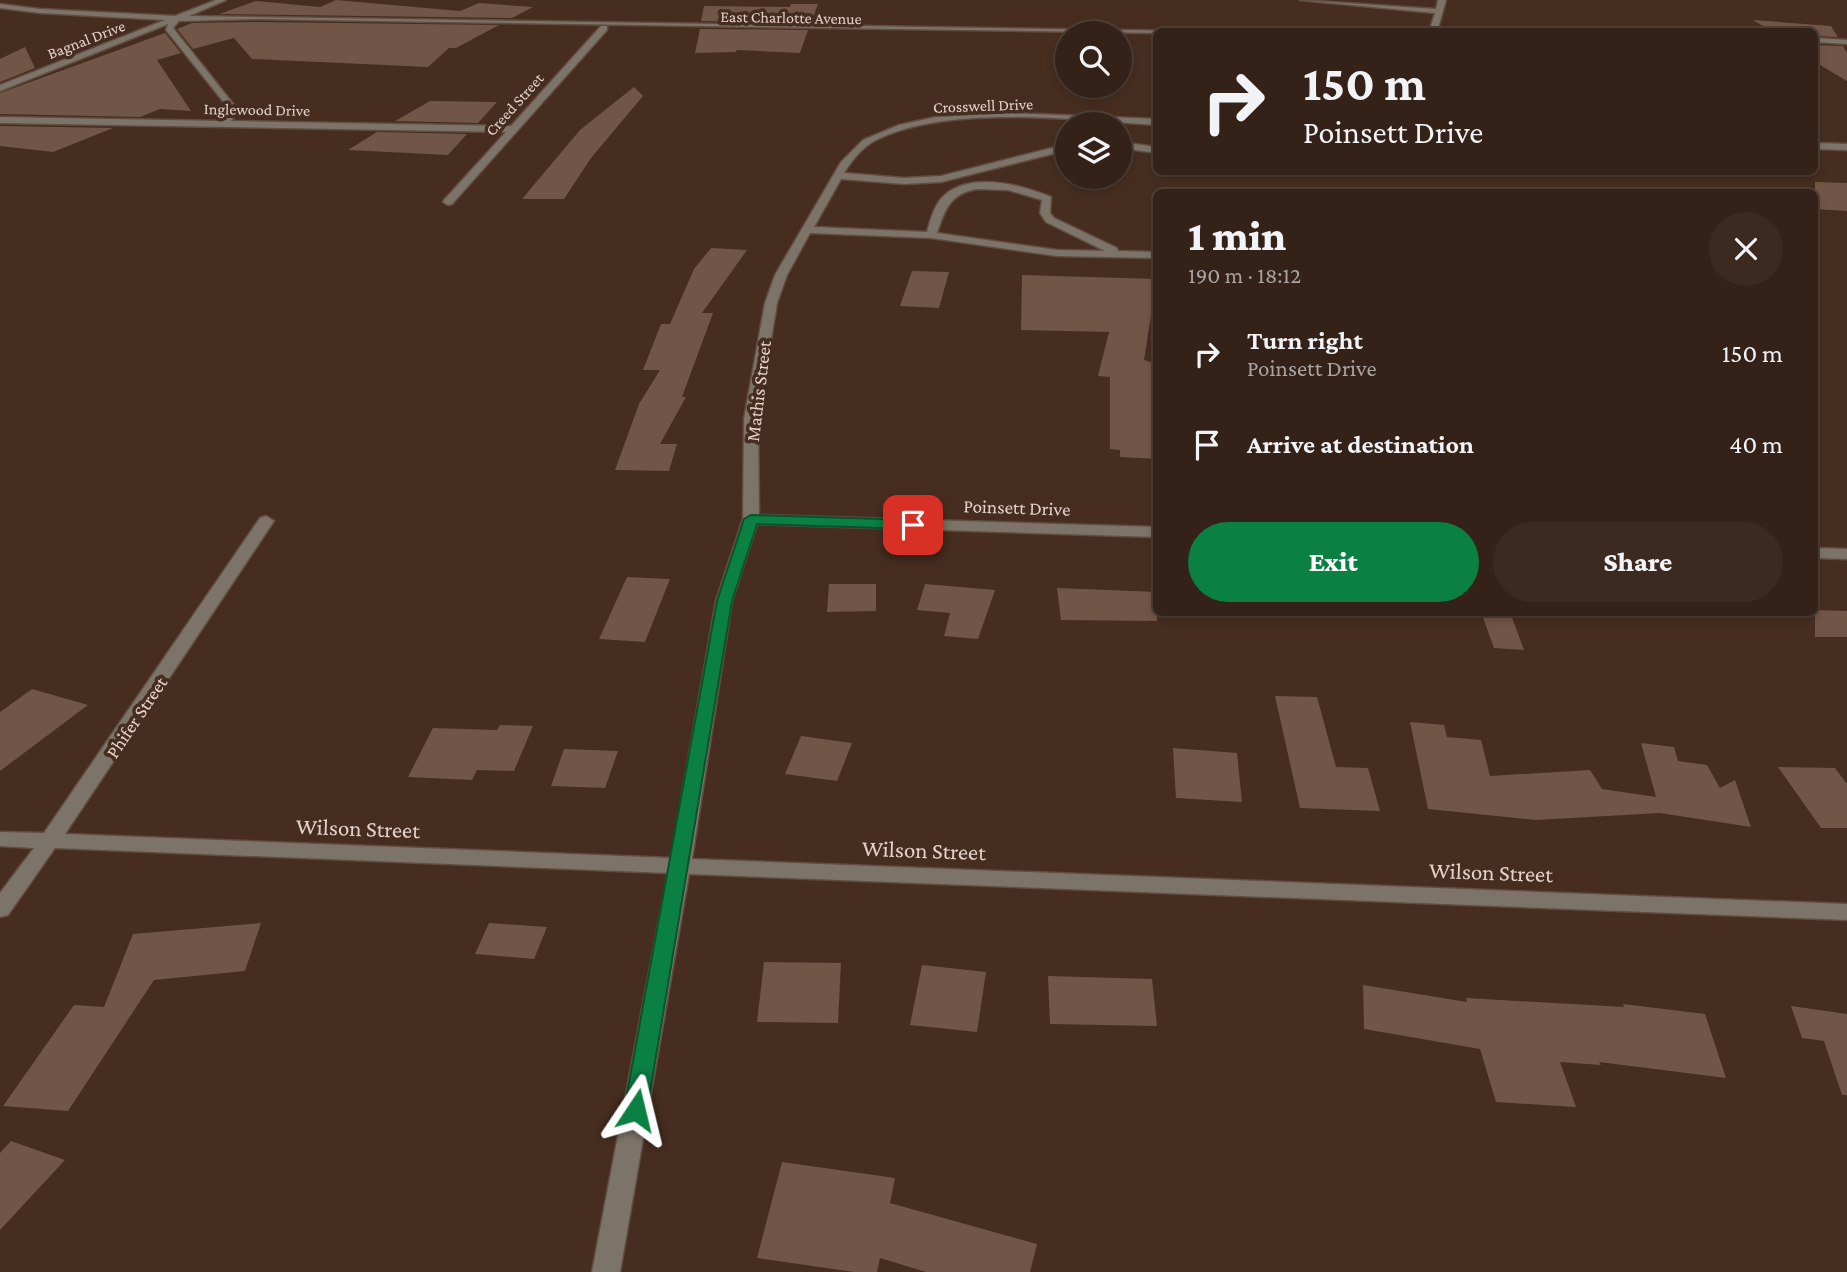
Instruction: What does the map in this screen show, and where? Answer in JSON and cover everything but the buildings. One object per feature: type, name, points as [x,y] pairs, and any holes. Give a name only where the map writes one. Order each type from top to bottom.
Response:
[{"type":"street","name":"Bagnal Drive","points":[[0,88],[222,0]]},
{"type":"street","points":[[1304,0],[1439,11]]},
{"type":"street","points":[[1434,28],[1442,0]]},
{"type":"street","name":"East Charlotte Avenue","points":[[0,6],[40,12],[239,22],[1055,35]]},
{"type":"street","name":"East Charlotte Avenue","points":[[177,18],[245,16],[1153,30]]},
{"type":"street","points":[[177,18],[169,28],[230,105],[230,116],[225,124]]},
{"type":"street","name":"Creed Street","points":[[448,202],[604,27]]},
{"type":"street","points":[[1132,36],[1153,36]]},
{"type":"street","points":[[1818,40],[1847,42]]},
{"type":"street","points":[[1818,46],[1847,48]]},
{"type":"street","name":"Crosswell Drive","points":[[895,130],[942,120],[985,117],[1153,122]]},
{"type":"street","name":"Inglewood Drive","points":[[0,120],[513,129]]},
{"type":"street","name":"Mathis Street","points":[[607,1272],[680,867],[724,601],[751,519],[751,419],[771,303],[781,275],[856,150],[875,137],[895,130]]},
{"type":"street","points":[[1818,146],[1847,147]]},
{"type":"street","points":[[1132,147],[1153,149]]},
{"type":"street","points":[[838,176],[904,181],[941,179],[1055,150]]},
{"type":"street","points":[[931,235],[942,204],[957,192],[972,187],[1016,188],[1047,199],[1045,213],[1050,220],[1122,254]]},
{"type":"street","points":[[807,230],[931,235],[1057,253],[1153,255]]},
{"type":"street","name":"Poinsett Drive","points":[[751,519],[1153,532]]},
{"type":"street","name":"Phifer Street","points":[[0,909],[51,841],[266,521]]},
{"type":"street","points":[[1818,553],[1845,556]]},
{"type":"street","name":"Wilson Street","points":[[0,839],[1847,912]]},
{"type":"route","points":[[636,1110],[724,601],[751,519],[913,525]]}]
